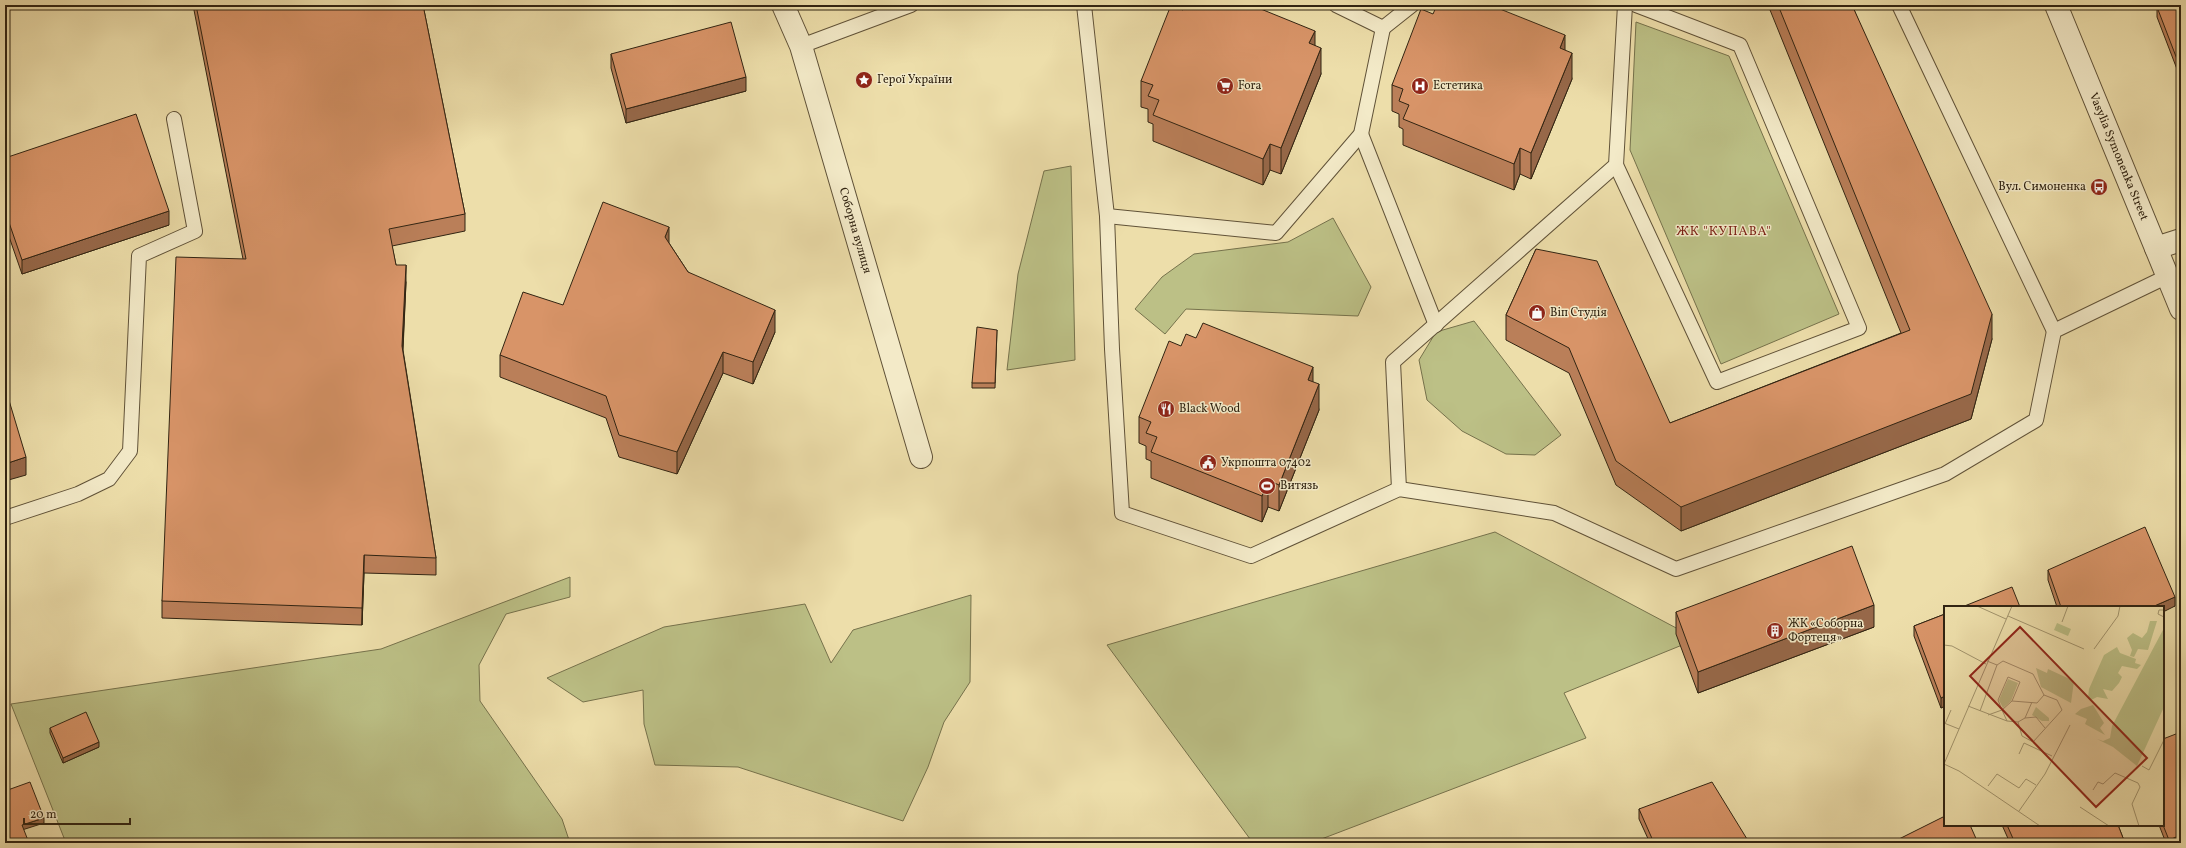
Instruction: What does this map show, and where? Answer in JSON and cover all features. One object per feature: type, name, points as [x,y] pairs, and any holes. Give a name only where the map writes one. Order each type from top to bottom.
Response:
[{"type":"street","name":"Соборна вулиця","points":[[783,5],[801,46],[921,457]]},
{"type":"street","name":"Vasylia Symonenka Street","points":[[2056,5],[2181,309]]},
{"type":"street","points":[[2156,248],[2181,240]]},
{"type":"lane","points":[[801,46],[911,5]]},
{"type":"lane","points":[[1084,5],[1107,216],[1112,349],[1122,513],[1251,556],[1399,489],[1554,513],[1676,569],[1945,474],[2036,420],[2054,331],[1899,5]]},
{"type":"lane","points":[[1336,5],[1383,28]]},
{"type":"lane","points":[[1107,216],[1276,233],[1362,134],[1383,28],[1412,5]]},
{"type":"lane","points":[[1625,5],[1616,165],[1717,382],[1859,328],[1740,45],[1636,5]]},
{"type":"lane","points":[[5,518],[78,494],[109,479],[130,451],[139,256],[195,231],[174,119]]},
{"type":"lane","points":[[1362,134],[1436,325]]},
{"type":"lane","points":[[1399,489],[1393,362],[1616,165]]},
{"type":"lane","points":[[2054,331],[2168,276]]},
{"type":"green space","points":[[1636,22],[1729,56],[1839,314],[1721,364],[1630,150]]},
{"type":"green space","points":[[1071,166],[1075,360],[1007,370],[1018,274],[1044,171]]},
{"type":"green space","points":[[1333,218],[1371,287],[1358,316],[1186,309],[1165,334],[1135,309],[1162,277],[1194,254],[1288,242]]},
{"type":"green space","points":[[1474,321],[1561,435],[1535,455],[1506,454],[1462,431],[1427,400],[1419,360],[1436,332]]},
{"type":"green space","points":[[1495,532],[1697,639],[1564,693],[1586,738],[1311,843],[1253,843],[1107,645]]},
{"type":"green space","points":[[570,577],[570,597],[506,614],[479,665],[480,701],[562,819],[570,843],[66,843],[11,704],[381,649]]},
{"type":"green space","points":[[971,595],[970,682],[944,722],[928,767],[903,821],[738,767],[655,765],[644,724],[643,690],[583,702],[547,678],[664,627],[805,604],[831,663],[853,630]]},
{"type":"building","points":[[196,5],[423,5],[465,214],[389,229],[396,265],[406,265],[402,346],[436,558],[364,555],[362,608],[162,601],[176,257],[246,259]]},
{"type":"building","points":[[1171,5],[1183,10],[1185,5],[1251,5],[1315,31],[1309,43],[1321,48],[1281,148],[1270,144],[1263,159],[1153,115],[1159,100],[1148,96],[1153,85],[1141,81]]},
{"type":"building","points":[[1437,5],[1490,5],[1565,35],[1560,48],[1572,53],[1531,153],[1520,148],[1514,164],[1403,119],[1409,105],[1399,101],[1403,89],[1392,85],[1421,9],[1433,14]]},
{"type":"building","points":[[1778,5],[1852,5],[1992,314],[1971,394],[1681,507],[1616,461],[1569,348],[1506,315],[1536,249],[1597,261],[1670,423],[1910,330]]},
{"type":"building","points":[[2163,5],[2181,5],[2181,67],[2157,7]]},
{"type":"building","points":[[731,22],[746,77],[626,109],[611,54]]},
{"type":"building","points":[[136,114],[169,211],[22,260],[5,211],[5,158]]},
{"type":"building","points":[[603,202],[669,227],[665,237],[688,272],[775,310],[753,362],[723,352],[677,452],[619,435],[606,396],[500,355],[523,292],[563,305]]},
{"type":"building","points":[[1203,323],[1313,367],[1308,380],[1319,384],[1279,485],[1268,480],[1262,496],[1151,452],[1157,437],[1146,433],[1151,422],[1139,417],[1169,341],[1181,346],[1186,334],[1196,338]]},
{"type":"building","points":[[977,327],[997,330],[995,383],[972,383]]},
{"type":"building","points":[[5,387],[26,457],[5,464]]},
{"type":"building","points":[[2145,527],[2175,597],[2154,606],[2061,606],[2048,570]]},
{"type":"building","name":"ЖК «Соборна Фортеця»","points":[[1852,546],[1874,605],[1698,672],[1676,612]]},
{"type":"building","points":[[2012,587],[2020,606],[1964,606]]},
{"type":"building","points":[[1944,614],[1944,696],[1941,698],[1914,626]]},
{"type":"building","points":[[86,712],[99,742],[63,758],[50,728]]},
{"type":"building","points":[[2181,732],[2181,835],[2169,840],[2163,826],[2164,739]]},
{"type":"building","points":[[30,782],[44,818],[22,825],[29,843],[5,843],[5,791]]},
{"type":"building","points":[[1712,782],[1747,839],[1738,843],[1654,843],[1639,809]]},
{"type":"building","points":[[1944,816],[1944,826],[1970,826],[1978,843],[1891,843]]},
{"type":"building","points":[[2007,826],[2118,826],[2125,843],[2015,843]]},
{"type":"place","name":"Герої України","points":[[864,80]]},
{"type":"place","name":"Fora","points":[[1225,86]]},
{"type":"place","name":"Естетика","points":[[1420,86]]},
{"type":"place","name":"Вул. Симоненка","points":[[2099,187]]},
{"type":"place","name":"Віп Студія","points":[[1537,313]]},
{"type":"place","name":"Black Wood","points":[[1166,409]]},
{"type":"place","name":"Укрпошта 07402","points":[[1208,463]]},
{"type":"place","name":"Витязь","points":[[1267,486]]},
{"type":"place","name":"ЖК «Соборна Фортеця»","points":[[1775,631]]},
{"type":"district","name":"ЖК \"КУПАВА\"","points":[[1724,232]]}]
